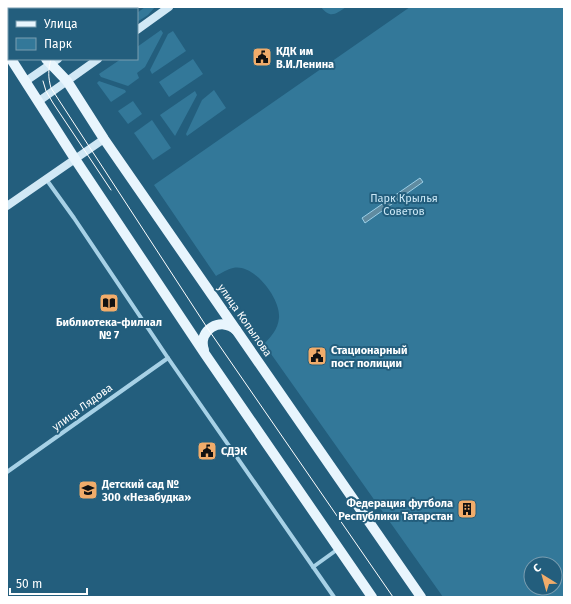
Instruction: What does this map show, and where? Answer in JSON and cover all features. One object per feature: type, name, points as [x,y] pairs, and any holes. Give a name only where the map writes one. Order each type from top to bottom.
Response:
[{"type":"main road","points":[[12,60],[75,159],[338,549],[372,597]]},
{"type":"main road","name":"улица Копылова","points":[[52,61],[67,81],[104,139],[421,597]]},
{"type":"main road","points":[[206,354],[202,341],[205,333],[214,325],[227,324],[238,331]]},
{"type":"street","points":[[138,29],[169,7]]},
{"type":"street","points":[[39,101],[97,60]]},
{"type":"street","points":[[26,81],[52,61]]},
{"type":"street","points":[[7,206],[104,139]]},
{"type":"street","points":[[46,179],[334,597]]},
{"type":"street","name":"улица Лядова","points":[[7,472],[168,358]]},
{"type":"street","points":[[313,567],[338,549]]},
{"type":"green space","points":[[145,7],[155,7],[148,15],[138,21],[138,12]]},
{"type":"green space","points":[[321,7],[346,7],[339,12],[330,14],[324,11]]},
{"type":"green space","name":"Парк Крылья Советов","points":[[410,7],[564,7],[564,597],[443,597],[264,344],[272,336],[279,318],[276,301],[265,284],[249,271],[241,268],[233,268],[216,276],[154,185]]},
{"type":"green space","points":[[161,30],[163,33],[145,67],[137,73],[139,78],[128,86],[101,77],[99,74],[120,60],[138,60],[138,46]]},
{"type":"green space","points":[[173,31],[186,51],[152,74],[150,70],[168,34]]},
{"type":"green space","points":[[193,59],[203,74],[169,97],[159,82]]},
{"type":"green space","points":[[99,81],[125,90],[126,92],[111,102],[97,83]]},
{"type":"green space","points":[[214,90],[226,108],[187,136],[186,134],[202,100]]},
{"type":"green space","points":[[195,91],[197,95],[175,136],[160,115]]},
{"type":"green space","points":[[133,101],[142,114],[128,124],[118,111]]},
{"type":"green space","points":[[152,120],[171,148],[153,160],[134,133]]},
{"type":"shaded area","points":[[420,178],[423,182],[365,223],[362,218]]},
{"type":"tram line","points":[[51,60],[49,80],[51,88],[208,329],[393,597]]},
{"type":"tram line","points":[[43,81],[46,91],[53,103],[111,190]]},
{"type":"place","name":"КДК им В.И.Ленина","points":[[262,57]]},
{"type":"place","name":"Библиотека-филиал № 7","points":[[109,303]]},
{"type":"place","name":"Стационарный пост полиции","points":[[317,356]]},
{"type":"place","name":"СДЭК","points":[[207,451]]},
{"type":"place","name":"Детский сад № 300 «Незабудка»","points":[[88,490]]},
{"type":"place","name":"Федерация футбола Республики Татарстан","points":[[467,509]]}]
